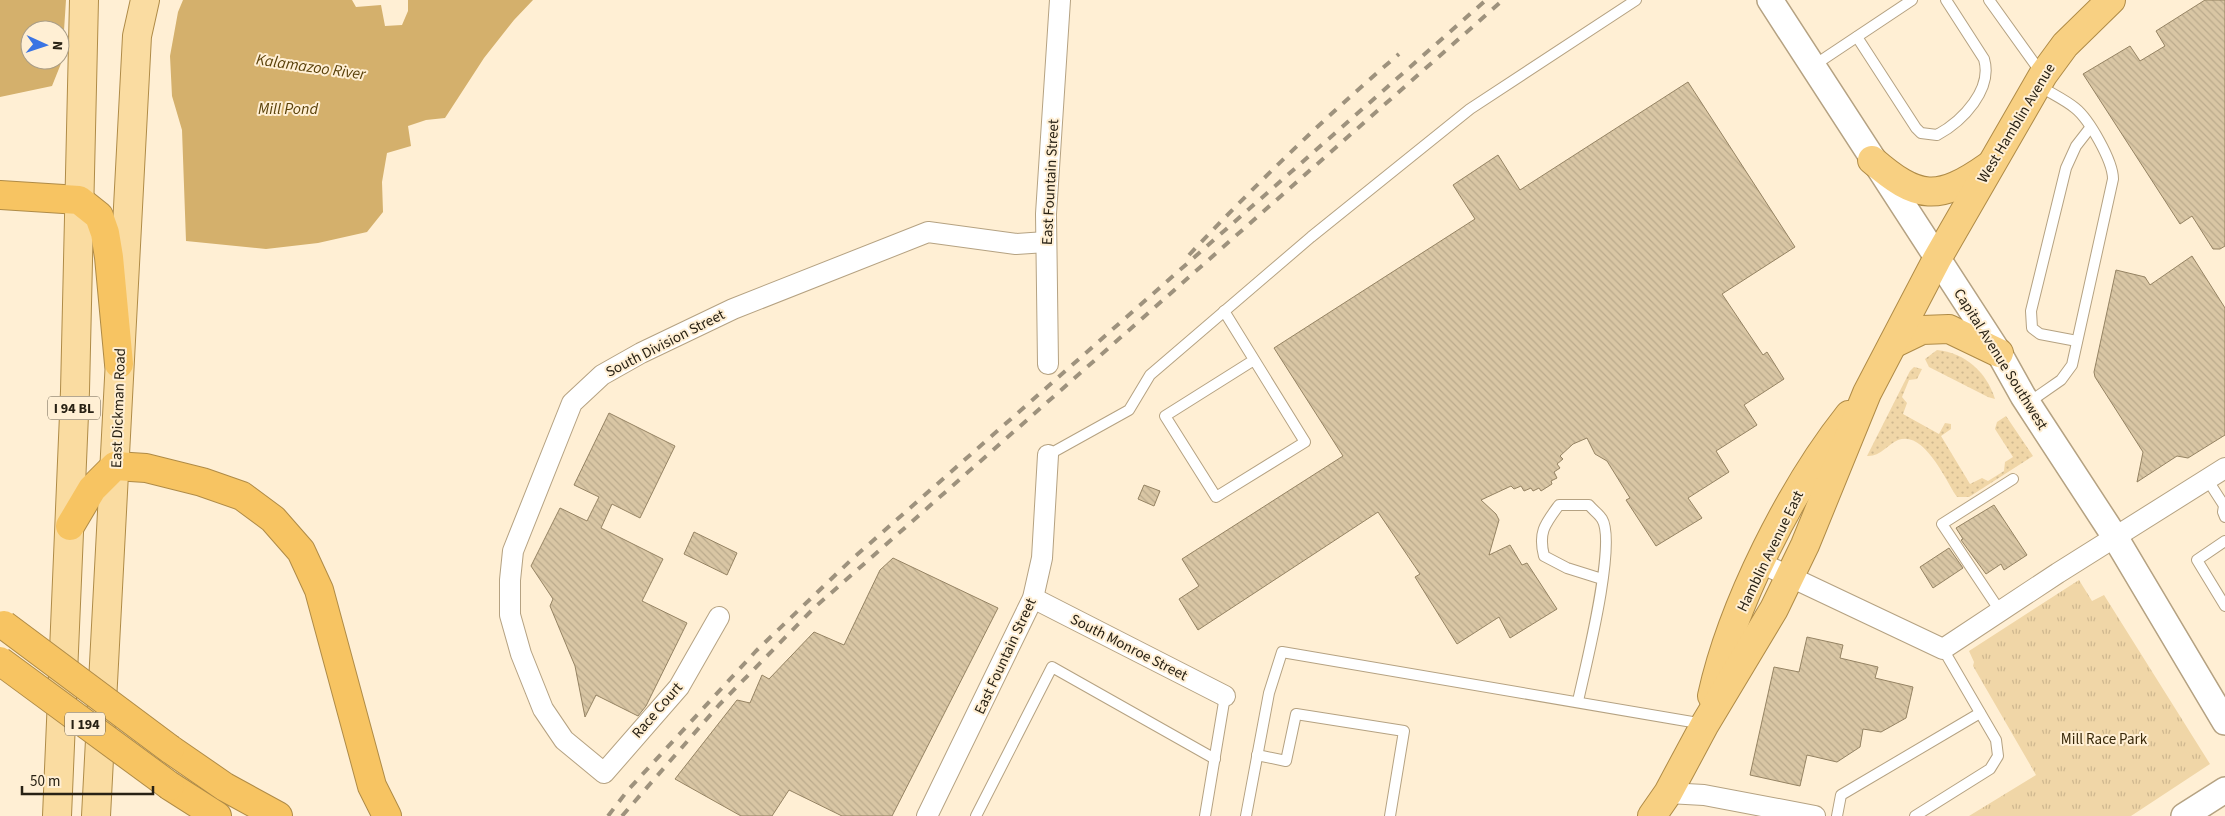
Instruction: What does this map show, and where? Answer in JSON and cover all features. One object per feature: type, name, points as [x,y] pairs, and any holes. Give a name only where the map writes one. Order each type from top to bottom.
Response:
[{"type":"highway","name":"West Hamblin Avenue","points":[[1937,258],[2040,80],[2065,45],[2111,0]]},
{"type":"highway","points":[[1872,160],[1893,179],[1909,188],[1927,192],[1947,190],[1969,180],[1992,164]]},
{"type":"highway","points":[[0,195],[78,200],[99,216],[105,233],[119,364]]},
{"type":"highway","name":"Hamblin Avenue East","points":[[1652,816],[1668,793],[1705,724],[1774,609],[1790,577],[1867,393],[1937,258]]},
{"type":"highway","points":[[1893,344],[1922,330],[1949,329],[1999,353]]},
{"type":"highway","name":"Hamblin Avenue East","points":[[1705,724],[1716,674],[1746,593],[1778,528],[1824,447],[1867,393]]},
{"type":"highway","points":[[70,526],[92,489],[115,466],[146,468],[202,482],[242,496],[273,519],[301,551],[319,590],[372,786],[387,816]]},
{"type":"highway","name":"I 194","points":[[2,623],[225,788],[278,816]]},
{"type":"highway","name":"I 194","points":[[0,661],[170,786],[216,816]]},
{"type":"main road","name":"I 94 BL","points":[[57,816],[70,526],[84,0]]},
{"type":"main road","name":"East Dickman Road","points":[[96,816],[137,36],[145,0]]},
{"type":"street","name":"East Fountain Street","points":[[1048,364],[1046,242],[1060,0]]},
{"type":"street","name":"Capital Avenue Southwest","points":[[1770,0],[1872,160],[1999,353],[2028,403],[2115,537],[2225,722]]},
{"type":"street","name":"South Division Street","points":[[604,773],[564,740],[543,709],[521,654],[510,615],[510,580],[513,551],[572,403],[602,375],[640,353],[716,317],[928,232],[1016,244],[1046,242]]},
{"type":"street","name":"East Fountain Street","points":[[927,816],[1033,598],[1042,558],[1048,455]]},
{"type":"street","points":[[1761,563],[1943,650],[2000,611],[2225,468]]},
{"type":"street","name":"South Monroe Street","points":[[1033,598],[1225,696]]},
{"type":"street","name":"Race Court","points":[[604,773],[679,687],[719,617]]},
{"type":"street","points":[[2184,816],[2225,790]]},
{"type":"street","points":[[1668,793],[1704,794],[1815,816]]},
{"type":"lane","points":[[1048,455],[1129,410],[1150,375],[1311,237],[1470,109],[1636,0]]},
{"type":"lane","points":[[1812,67],[1912,0]]},
{"type":"lane","points":[[1857,36],[1916,128],[1921,133],[1937,134],[1964,113],[1978,96],[1986,81],[1987,70],[1984,59],[1946,0]]},
{"type":"lane","points":[[1989,0],[2040,80],[2076,108],[2090,128],[2111,163],[2113,179],[2077,341],[2068,373],[2028,403]]},
{"type":"lane","points":[[2077,341],[2040,334],[2032,328],[2030,323],[2031,311],[2066,168],[2076,146],[2090,128]]},
{"type":"lane","points":[[1224,312],[1254,360],[1305,442],[1216,497],[1165,416],[1254,360]]},
{"type":"lane","points":[[2000,611],[1942,524],[2013,479]]},
{"type":"lane","points":[[2207,479],[2225,507],[2222,512],[2225,517]]},
{"type":"lane","points":[[1578,701],[1602,579],[1607,550],[1603,520],[1589,505],[1559,505],[1545,524],[1540,541],[1544,556],[1567,568],[1602,579]]},
{"type":"lane","points":[[2225,541],[2197,560],[2225,606]]},
{"type":"lane","points":[[1916,816],[1990,769],[1998,756],[1996,740],[1943,650]]},
{"type":"lane","points":[[1246,816],[1269,693],[1282,652],[1705,724]]},
{"type":"lane","points":[[976,816],[1052,667],[1215,759]]},
{"type":"lane","points":[[1205,816],[1225,696]]},
{"type":"lane","points":[[1837,816],[1841,795],[1980,713]]},
{"type":"lane","points":[[1257,755],[1286,761],[1296,714],[1404,731],[1390,816]]},
{"type":"green space","points":[[1937,350],[1957,355],[1973,365],[1986,380],[1995,399],[1929,367],[1925,359]]},
{"type":"green space","points":[[1914,367],[1922,369],[1917,379],[1909,380],[1902,397],[1907,403],[1903,414],[1939,434],[1945,423],[1951,424],[1951,429],[1941,436],[1970,484],[1982,478],[1988,481],[2004,471],[2005,462],[2013,457],[1995,429],[1997,422],[2006,416],[2033,456],[1969,497],[1957,497],[1933,458],[1916,442],[1908,439],[1898,440],[1880,453],[1867,456],[1910,371]]},
{"type":"green space","name":"Mill Race Park","points":[[2079,580],[2092,601],[2104,595],[2210,764],[2131,816],[1969,816],[2036,775],[1973,666],[1974,662],[1969,651]]},
{"type":"water","points":[[0,0],[66,0],[65,20],[20,20],[20,70],[58,70],[52,86],[0,97]]},
{"type":"water","name":"Mill Pond","points":[[183,0],[352,0],[356,7],[381,5],[385,26],[402,25],[408,11],[408,0],[533,0],[514,20],[484,58],[445,118],[426,120],[408,126],[411,146],[387,153],[382,182],[383,212],[367,232],[318,243],[266,249],[186,241],[182,130],[172,96],[170,56],[178,12]]},
{"type":"building","points":[[2205,0],[2225,0],[2225,246],[2220,249],[2213,249],[2192,216],[2180,224],[2083,74],[2130,46],[2140,61],[2165,46],[2156,31]]},
{"type":"building","points":[[1688,82],[1795,247],[1722,294],[1763,355],[1767,352],[1784,379],[1744,405],[1757,425],[1716,451],[1729,472],[1688,498],[1702,518],[1656,546],[1626,500],[1630,498],[1607,461],[1595,454],[1587,438],[1573,444],[1560,456],[1563,459],[1557,464],[1560,468],[1554,472],[1557,478],[1551,481],[1552,484],[1541,491],[1539,488],[1533,491],[1531,488],[1524,491],[1521,486],[1514,489],[1511,486],[1481,500],[1496,514],[1499,520],[1489,555],[1510,545],[1522,565],[1527,563],[1557,609],[1510,638],[1499,617],[1457,644],[1415,577],[1420,574],[1378,512],[1198,630],[1179,599],[1199,586],[1182,559],[1343,456],[1274,348],[1475,219],[1453,185],[1498,155],[1520,190]]},
{"type":"building","points":[[2192,256],[2225,308],[2225,435],[2188,458],[2177,456],[2137,482],[2143,452],[2095,377],[2094,372],[2116,270],[2145,277],[2150,285]]},
{"type":"building","points":[[609,413],[675,446],[640,518],[612,504],[601,528],[663,559],[642,601],[687,623],[646,706],[638,716],[596,695],[585,717],[575,666],[550,606],[553,599],[531,566],[560,508],[587,521],[599,497],[574,485]]},
{"type":"building","points":[[1144,485],[1160,491],[1154,506],[1138,499]]},
{"type":"building","points":[[1994,505],[2027,555],[2004,570],[2001,564],[1986,574],[1961,540],[1963,539],[1956,528]]},
{"type":"building","points":[[694,532],[737,553],[727,575],[684,554]]},
{"type":"building","points":[[1949,548],[1963,568],[1933,588],[1920,567]]},
{"type":"building","points":[[893,558],[998,608],[892,816],[842,816],[789,790],[772,816],[741,816],[675,779],[737,700],[750,703],[762,675],[769,679],[814,632],[844,645],[880,570]]},
{"type":"building","points":[[1807,637],[1843,645],[1840,658],[1878,667],[1875,678],[1913,687],[1906,718],[1881,732],[1863,729],[1860,747],[1837,762],[1807,755],[1800,786],[1750,775],[1774,667],[1799,672]]},
{"type":"railway","points":[[608,816],[628,790],[756,651],[851,560],[1486,0]]},
{"type":"railway","points":[[622,816],[719,705],[814,608],[1503,0]]},
{"type":"railway","points":[[1189,255],[1291,152],[1399,54]]},
{"type":"water label","name":"Kalamazoo River","points":[[311,66]]}]
